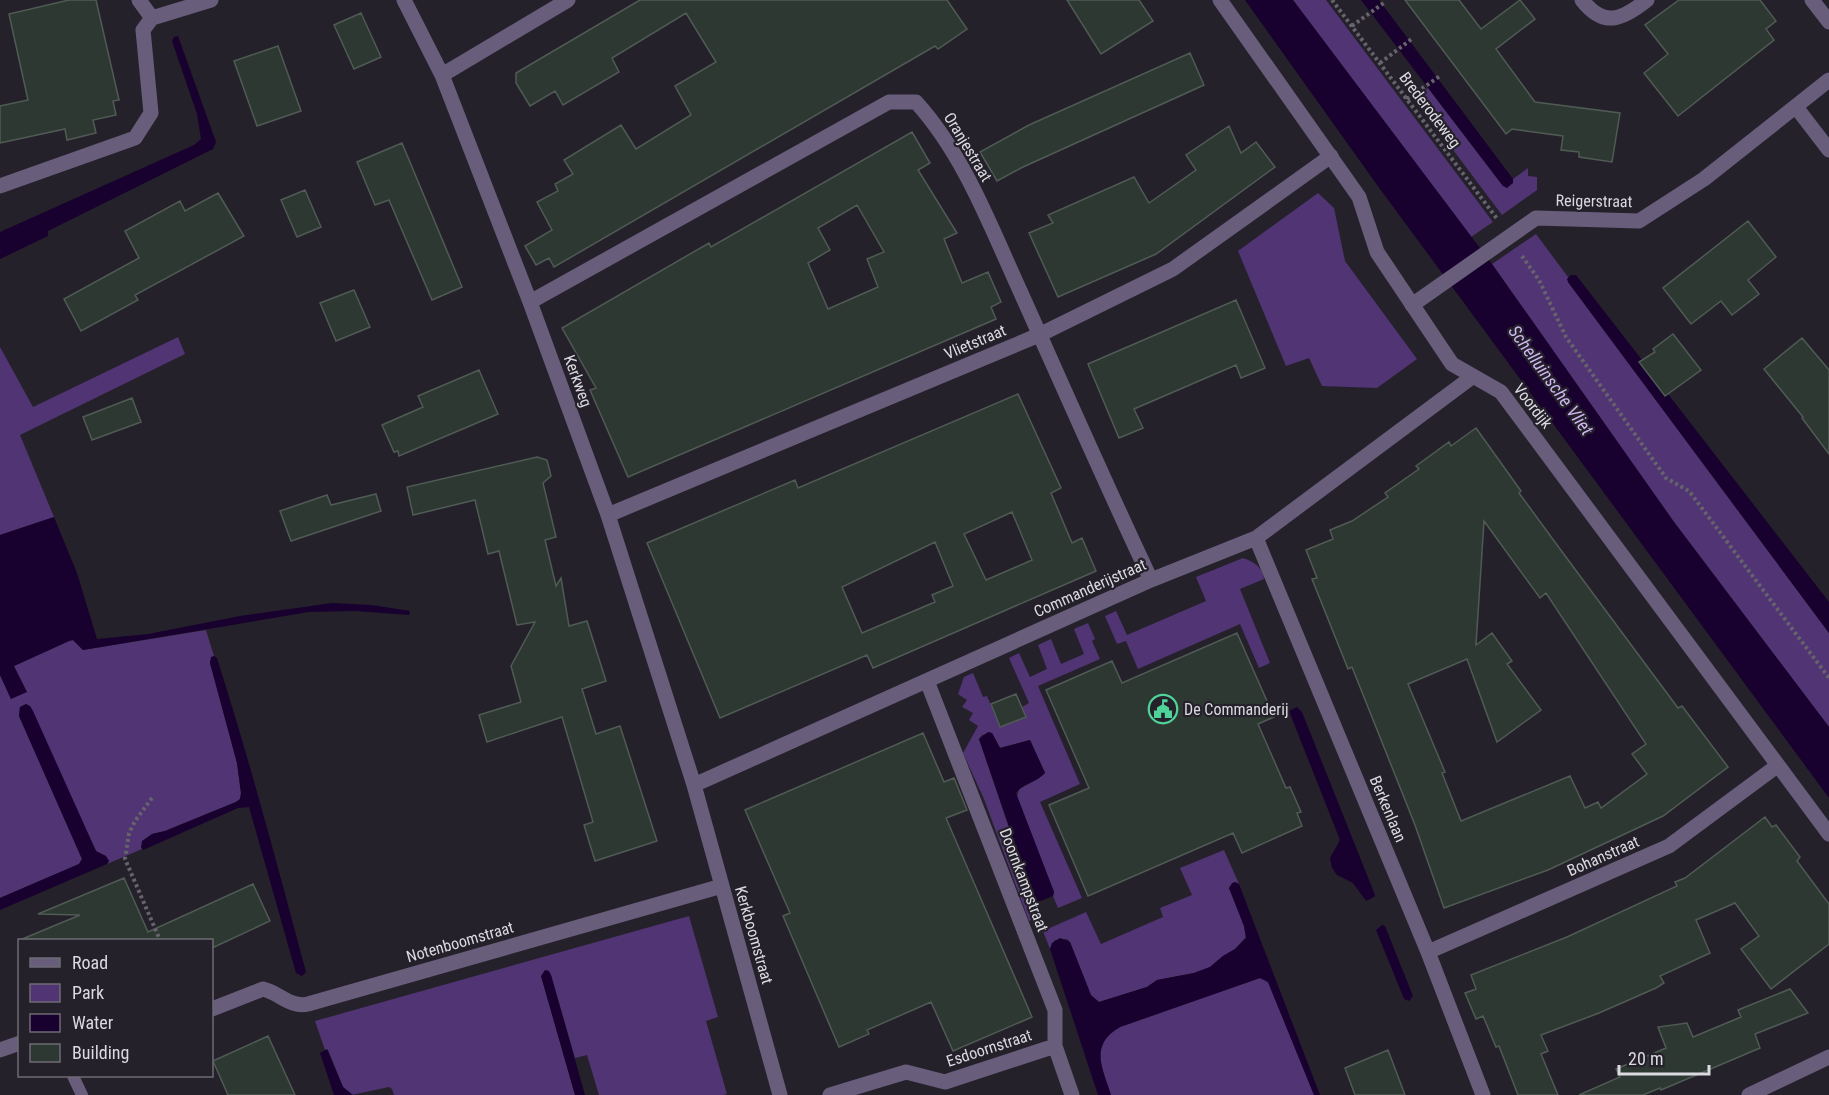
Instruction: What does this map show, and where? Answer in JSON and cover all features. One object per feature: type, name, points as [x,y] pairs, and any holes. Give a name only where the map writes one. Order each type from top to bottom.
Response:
[{"type":"street","points":[[139,0],[152,18]]},
{"type":"street","points":[[0,186],[135,138],[151,113],[143,30],[152,18],[211,0]]},
{"type":"street","name":"Kerkweg","points":[[404,0],[442,75],[530,302],[608,515],[694,784]]},
{"type":"street","points":[[442,75],[568,0]]},
{"type":"street","name":"Voordijk","points":[[1220,0],[1359,196],[1377,252],[1452,364],[1501,392],[1829,834]]},
{"type":"street","points":[[1581,0],[1592,13],[1603,18],[1621,17],[1632,12],[1647,0]]},
{"type":"street","points":[[1812,0],[1829,22]]},
{"type":"street","name":"Reigerstraat","points":[[1412,305],[1536,218],[1639,221],[1704,179],[1829,80]]},
{"type":"street","name":"Oranjestraat","points":[[530,302],[889,102],[916,102],[936,124],[973,187],[1151,580]]},
{"type":"street","points":[[1796,107],[1829,150]]},
{"type":"street","name":"Vlietstraat","points":[[608,515],[1040,335],[1173,269],[1331,156]]},
{"type":"street","name":"Commanderijstraat","points":[[694,784],[1151,580],[1256,538],[1473,377]]},
{"type":"street","name":"Berkenlaan","points":[[1256,538],[1428,952],[1483,1095]]},
{"type":"street","name":"Doornkampstraat","points":[[927,681],[1055,1010],[1055,1046],[1072,1095]]},
{"type":"street","name":"Bohanstraat","points":[[1428,952],[1669,846],[1777,766]]},
{"type":"street","name":"Kerkboomstraat","points":[[694,784],[780,1095]]},
{"type":"street","name":"Notenboomstraat","points":[[213,1009],[264,988],[293,1004],[308,1004],[722,886]]},
{"type":"street","points":[[0,1050],[18,1044]]},
{"type":"street","name":"Esdoornstraat","points":[[830,1095],[906,1072],[945,1082],[1055,1046]]},
{"type":"street","points":[[1749,1095],[1829,1057]]},
{"type":"lane","points":[[73,1077],[81,1095]]},
{"type":"path","name":"Brederodeweg","points":[[1332,0],[1509,235],[1539,280],[1566,337],[1666,478],[1689,492],[1829,678]]},
{"type":"path","points":[[1352,26],[1385,2]]},
{"type":"path","points":[[1380,63],[1413,38]]},
{"type":"path","points":[[1407,99],[1440,76]]},
{"type":"path","points":[[152,798],[129,833],[125,859],[159,939]]},
{"type":"green space","points":[[1293,0],[1326,0],[1493,222],[1471,237]]},
{"type":"green space","points":[[1428,88],[1503,186],[1513,183],[1513,179],[1528,168],[1528,176],[1537,177],[1537,190],[1502,215],[1414,98]]},
{"type":"green space","points":[[1318,193],[1334,208],[1345,261],[1417,359],[1377,388],[1322,386],[1309,358],[1286,366],[1238,251]]},
{"type":"green space","points":[[1536,234],[1568,277],[1568,282],[1829,633],[1829,727],[1674,522],[1492,264]]},
{"type":"green space","points":[[178,337],[185,354],[20,435],[54,517],[0,535],[0,347],[33,407]]},
{"type":"green space","points":[[1243,558],[1251,561],[1262,571],[1264,579],[1240,589],[1270,663],[1259,668],[1240,624],[1138,669],[1126,641],[1117,644],[1105,616],[1116,611],[1127,635],[1206,601],[1196,577]]},
{"type":"green space","points":[[1088,623],[1095,639],[1092,641],[1100,659],[1038,686],[1080,784],[1040,802],[1082,898],[1058,908],[1017,797],[1019,789],[1045,773],[1030,740],[1000,748],[992,733],[982,735],[979,739],[1039,917],[1029,921],[984,799],[963,753],[978,726],[969,720],[973,713],[962,707],[967,700],[958,694],[964,677],[973,673],[983,697],[987,696],[1000,727],[1026,717],[1022,707],[1029,703],[1009,658],[1019,653],[1030,677],[1047,669],[1038,645],[1051,639],[1061,664],[1084,654],[1074,629]]},
{"type":"green space","points":[[206,630],[214,656],[210,663],[237,763],[240,799],[165,831],[152,834],[141,847],[142,849],[107,864],[109,861],[106,857],[96,851],[26,704],[20,707],[19,716],[82,859],[79,864],[0,898],[0,675],[11,699],[14,666],[69,641],[73,640],[83,650]]},
{"type":"green space","points":[[1224,850],[1239,884],[1235,882],[1229,888],[1246,937],[1235,949],[1210,967],[1194,973],[1157,980],[1147,987],[1099,1002],[1091,996],[1070,942],[1067,939],[1055,940],[1050,949],[1043,931],[1086,912],[1101,944],[1163,917],[1160,908],[1192,895],[1180,868]]},
{"type":"green space","points":[[689,916],[718,1017],[706,1021],[727,1094],[599,1095],[587,1055],[575,1058],[551,975],[541,976],[575,1095],[394,1095],[389,1087],[351,1095],[343,1087],[328,1050],[325,1050],[315,1021]]},
{"type":"green space","points":[[1260,978],[1268,982],[1314,1095],[1111,1095],[1100,1057],[1104,1041],[1110,1034],[1120,1027]]},
{"type":"water","name":"Schelluinsche Vliet","points":[[1245,0],[1293,0],[1492,264],[1674,522],[1829,727],[1829,798],[1380,189]]},
{"type":"water","points":[[1361,0],[1379,0],[1513,179],[1513,183],[1507,188],[1503,186]]},
{"type":"water","points":[[178,36],[216,142],[213,149],[48,231],[48,236],[0,259],[0,232],[194,145],[201,139],[197,114],[172,41]]},
{"type":"water","points":[[1571,275],[1576,275],[1642,360],[1640,362],[1666,395],[1668,394],[1829,602],[1829,633],[1568,282],[1567,279]]},
{"type":"water","points":[[54,517],[77,573],[97,639],[148,634],[240,616],[332,603],[372,605],[410,611],[409,615],[355,611],[309,612],[83,650],[73,640],[14,666],[27,692],[11,699],[0,675],[0,535]]},
{"type":"water","points":[[211,657],[217,658],[229,697],[274,854],[306,972],[302,976],[296,973],[249,807],[238,808],[143,850],[141,847],[142,841],[152,834],[165,831],[240,799],[237,763],[210,663]]},
{"type":"water","points":[[26,704],[33,711],[96,851],[106,856],[109,861],[107,864],[0,910],[0,898],[79,864],[82,859],[19,716],[20,707]]},
{"type":"water","points":[[1297,707],[1302,712],[1375,895],[1366,901],[1353,883],[1337,875],[1332,868],[1330,858],[1340,840],[1289,711]]},
{"type":"water","points":[[988,732],[992,733],[1000,748],[1030,740],[1045,773],[1016,793],[1054,892],[1053,896],[1038,902],[1034,899],[979,739]]},
{"type":"water","points":[[1235,882],[1239,884],[1320,1095],[1314,1095],[1268,982],[1260,978],[1120,1027],[1110,1034],[1104,1041],[1100,1057],[1111,1095],[1098,1095],[1050,949],[1052,943],[1060,938],[1070,942],[1091,995],[1099,1002],[1147,987],[1157,980],[1194,973],[1210,967],[1246,938],[1244,926],[1229,888]]},
{"type":"water","points":[[1382,925],[1385,926],[1413,996],[1409,1001],[1404,999],[1376,930]]},
{"type":"water","points":[[545,970],[551,975],[585,1095],[575,1095],[541,976]]},
{"type":"water","points":[[327,1049],[343,1087],[353,1095],[334,1095],[320,1053]]},
{"type":"building","points":[[69,0],[96,0],[119,100],[113,101],[116,115],[93,120],[96,133],[67,140],[65,129],[0,143],[0,106],[28,100],[9,14]]},
{"type":"building","points":[[640,0],[947,0],[967,29],[938,49],[935,46],[554,267],[549,258],[536,265],[525,246],[552,230],[537,202],[558,191],[555,184],[573,174],[564,160],[621,125],[636,149],[691,115],[675,86],[716,62],[686,13],[612,58],[619,72],[563,105],[555,91],[530,106],[516,83],[516,73]]},
{"type":"building","points":[[1067,0],[1139,0],[1153,21],[1101,54]]},
{"type":"building","points":[[1405,0],[1459,0],[1481,29],[1520,0],[1535,19],[1496,49],[1535,102],[1620,113],[1612,162],[1579,157],[1579,152],[1561,150],[1563,136],[1512,129],[1506,134]]},
{"type":"building","points":[[1679,0],[1760,0],[1776,21],[1766,29],[1774,40],[1678,116],[1644,73],[1668,54],[1645,25]]},
{"type":"building","points":[[361,13],[381,57],[354,69],[334,25]]},
{"type":"building","points":[[278,46],[301,111],[257,126],[234,61]]},
{"type":"building","points":[[1190,53],[1204,85],[997,181],[980,152],[1029,125]]},
{"type":"building","points":[[1229,126],[1241,153],[1256,142],[1275,167],[1156,254],[1058,297],[1029,233],[1053,223],[1048,215],[1134,177],[1149,203],[1196,170],[1186,155]]},
{"type":"building","points":[[912,132],[930,163],[918,170],[957,233],[944,239],[962,283],[988,272],[1001,302],[991,307],[996,319],[628,477],[590,390],[596,388],[562,328],[709,243],[711,247]],"holes":[[[857,205],[884,252],[867,259],[878,287],[828,309],[808,263],[830,250],[818,228]]]},
{"type":"building","points":[[402,143],[462,287],[432,300],[389,200],[375,205],[357,162]]},
{"type":"building","points":[[305,190],[321,227],[297,237],[281,200]]},
{"type":"building","points":[[218,193],[244,236],[135,295],[138,300],[81,331],[64,299],[139,258],[125,231],[180,201],[185,211]]},
{"type":"building","points":[[1748,221],[1776,257],[1748,280],[1759,294],[1732,315],[1721,301],[1691,324],[1663,288]]},
{"type":"building","points":[[354,290],[370,327],[336,341],[320,303]]},
{"type":"building","points":[[1236,300],[1265,368],[1241,378],[1236,365],[1134,409],[1143,428],[1119,438],[1088,364]]},
{"type":"building","points":[[1673,334],[1701,370],[1665,396],[1639,362],[1655,352],[1653,349]]},
{"type":"building","points":[[1802,338],[1829,370],[1829,454],[1803,417],[1764,369]]},
{"type":"building","points":[[479,370],[498,414],[399,456],[398,451],[394,452],[382,425],[423,407],[418,396]]},
{"type":"building","points":[[1018,394],[1061,488],[1051,493],[1072,543],[1082,538],[1096,571],[873,668],[867,655],[720,718],[647,543],[795,480],[798,488]],"holes":[[[1012,512],[1032,560],[986,580],[964,534]],[[935,542],[953,586],[932,595],[935,602],[862,633],[842,587]]]},
{"type":"building","points":[[132,398],[141,422],[92,440],[83,417]]},
{"type":"building","points":[[1476,428],[1521,491],[1519,493],[1678,708],[1682,706],[1728,767],[1663,816],[1548,870],[1444,908],[1415,825],[1352,667],[1348,669],[1312,579],[1317,578],[1306,550],[1333,539],[1330,530],[1352,521],[1388,497],[1385,493],[1419,469],[1416,466],[1449,442],[1451,446]],"holes":[[[1484,521],[1540,598],[1546,593],[1646,744],[1632,754],[1647,774],[1601,808],[1598,802],[1585,808],[1570,776],[1461,821],[1442,773],[1445,772],[1408,684],[1467,659],[1497,742],[1541,710],[1507,664],[1512,661],[1492,633],[1476,645]]]},
{"type":"building","points":[[537,457],[547,460],[551,476],[543,483],[556,537],[545,540],[556,586],[561,578],[569,626],[587,621],[606,681],[582,689],[596,734],[620,726],[657,841],[595,861],[584,825],[593,822],[562,717],[487,742],[479,715],[521,702],[511,666],[535,622],[517,625],[499,551],[488,554],[475,500],[413,515],[407,487]]},
{"type":"building","points":[[376,494],[381,511],[291,541],[280,511],[327,495],[331,505]]},
{"type":"building","points":[[1237,633],[1274,717],[1258,724],[1286,788],[1290,787],[1301,812],[1297,813],[1302,826],[1242,853],[1233,833],[1088,896],[1049,805],[1089,788],[1046,690],[1112,661],[1122,683]]},
{"type":"building","points":[[1016,694],[1026,717],[1000,727],[991,704]]},
{"type":"building","points":[[923,733],[944,782],[954,778],[967,810],[946,818],[1032,1017],[953,1051],[931,1002],[867,1030],[869,1034],[839,1047],[783,916],[790,913],[745,810]]},
{"type":"building","points":[[1765,817],[1772,827],[1776,825],[1800,857],[1797,861],[1829,904],[1829,944],[1771,989],[1741,949],[1759,936],[1735,903],[1696,920],[1710,953],[1660,976],[1664,983],[1656,988],[1541,1035],[1548,1051],[1541,1054],[1558,1095],[1518,1095],[1499,1046],[1496,1047],[1483,1016],[1476,1019],[1465,993],[1476,989],[1471,975],[1567,937],[1677,886],[1675,882],[1685,878]]},
{"type":"building","points":[[124,878],[148,932],[253,884],[270,921],[213,948],[213,939],[22,939],[80,915],[38,914]]},
{"type":"building","points":[[1790,989],[1808,1013],[1755,1034],[1760,1048],[1661,1090],[1660,1088],[1643,1095],[1579,1095],[1620,1077],[1616,1069],[1666,1048],[1658,1027],[1687,1023],[1693,1037],[1741,1017],[1738,1010]]},
{"type":"building","points":[[268,1036],[295,1095],[228,1095],[213,1061]]},
{"type":"building","points":[[1388,1050],[1405,1095],[1355,1095],[1345,1068]]},
{"type":"place","name":"De Commanderij","points":[[1163,709]]}]
